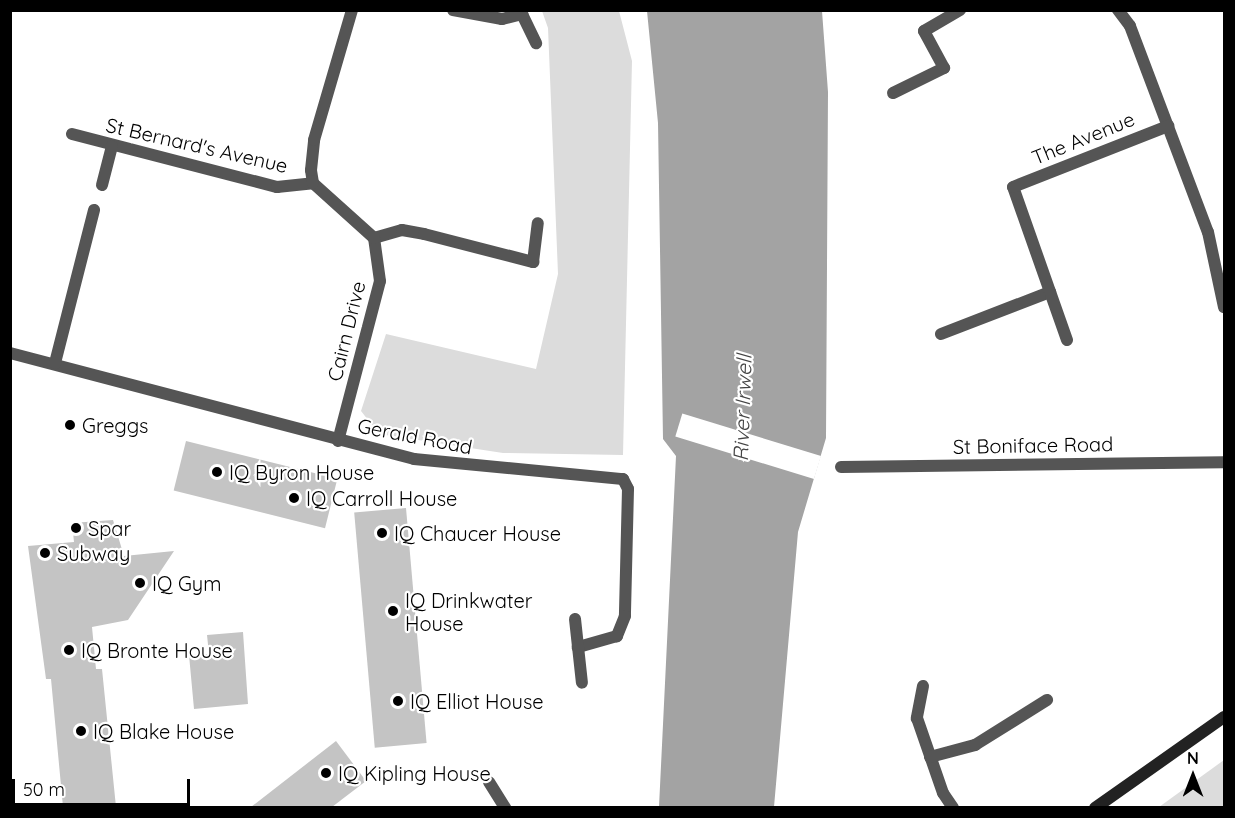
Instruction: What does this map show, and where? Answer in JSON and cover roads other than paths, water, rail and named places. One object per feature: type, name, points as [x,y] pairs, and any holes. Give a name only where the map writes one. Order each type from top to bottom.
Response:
[{"type":"main road","points":[[1095,807],[1224,717]]},
{"type":"street","points":[[352,10],[314,140],[313,183],[374,238],[402,231],[424,234],[533,262],[538,223]]},
{"type":"street","points":[[453,10],[502,19],[521,12],[536,43]]},
{"type":"street","points":[[893,93],[944,68],[924,31],[960,10]]},
{"type":"street","points":[[1118,10],[1130,26],[1208,232],[1224,307]]},
{"type":"street","name":"The Avenue","points":[[1050,292],[1013,187],[1168,126]]},
{"type":"street","name":"St Bernard's Avenue","points":[[72,134],[277,187],[313,183]]},
{"type":"street","points":[[102,185],[112,146]]},
{"type":"street","points":[[55,363],[94,210]]},
{"type":"street","name":"Cairn Drive","points":[[338,441],[378,294],[374,238]]},
{"type":"street","points":[[941,334],[1050,292],[1067,340]]},
{"type":"street","name":"Gerald Road","points":[[10,353],[55,363],[338,441],[476,469],[623,479],[628,489],[622,627],[617,636],[578,647]]},
{"type":"street","name":"St Boniface Road","points":[[841,467],[1224,462]]},
{"type":"street","points":[[575,619],[582,682]]},
{"type":"street","points":[[923,686],[917,718],[930,757],[950,803],[936,807]]},
{"type":"street","points":[[930,757],[975,746],[1047,700]]},
{"type":"street","points":[[489,782],[505,807]]},
{"type":"water","name":"River Irwell","points":[[647,11],[822,11],[828,92],[826,438],[798,532],[774,807],[659,807],[676,456],[663,439],[658,123]]},
{"type":"place","name":"Greggs","points":[[70,425]]},
{"type":"place","name":"IQ Byron House","points":[[217,472]]},
{"type":"place","name":"IQ Carroll House","points":[[294,498]]},
{"type":"place","name":"Spar","points":[[76,528]]},
{"type":"place","name":"IQ Chaucer House","points":[[382,533]]},
{"type":"place","name":"Subway","points":[[45,553]]},
{"type":"place","name":"IQ Gym","points":[[140,583]]},
{"type":"place","name":"IQ Drinkwater House","points":[[393,611]]},
{"type":"place","name":"IQ Bronte House","points":[[69,650]]},
{"type":"place","name":"IQ Elliot House","points":[[398,701]]},
{"type":"place","name":"IQ Blake House","points":[[81,731]]},
{"type":"place","name":"IQ Kipling House","points":[[326,773]]}]
